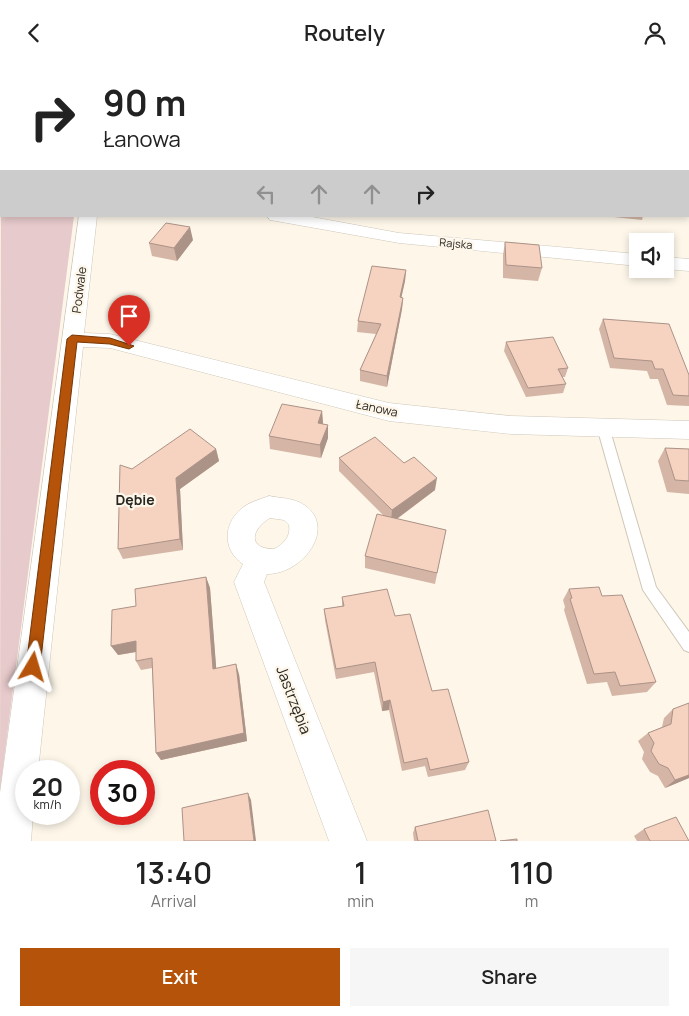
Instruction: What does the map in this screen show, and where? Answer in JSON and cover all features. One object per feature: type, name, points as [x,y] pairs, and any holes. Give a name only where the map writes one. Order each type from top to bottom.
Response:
[{"type":"street","name":"Podwale","points":[[12,841],[88,217]]},
{"type":"street","name":"Rajska","points":[[282,217],[400,238],[629,259]]},
{"type":"street","points":[[674,264],[689,265]]},
{"type":"street","name":"Łanowa","points":[[72,339],[110,341],[389,412],[511,425],[689,430]]},
{"type":"street","name":"Jastrzębia","points":[[259,559],[249,582],[348,841]]},
{"type":"lane","points":[[603,427],[650,590],[689,645]]},
{"type":"shaded area","points":[[1,217],[74,217],[0,791]]},
{"type":"building","points":[[166,223],[190,227],[174,248],[149,243]]},
{"type":"building","points":[[505,242],[539,245],[542,268],[506,265]]},
{"type":"building","points":[[372,266],[406,270],[400,297],[403,298],[387,376],[360,370],[381,324],[358,321]]},
{"type":"building","points":[[603,319],[669,324],[689,375],[689,396],[673,395],[663,369],[655,369],[652,361],[614,358]]},
{"type":"building","points":[[553,337],[568,368],[558,369],[566,384],[528,388],[506,342]]},
{"type":"building","points":[[282,404],[322,411],[318,423],[328,425],[320,445],[269,436]]},
{"type":"building","points":[[190,429],[216,449],[176,478],[180,539],[118,549],[120,465],[132,469]]},
{"type":"building","points":[[375,437],[404,463],[414,457],[437,478],[392,510],[339,458]]},
{"type":"building","points":[[665,448],[689,449],[689,481],[675,480]]},
{"type":"building","points":[[377,514],[446,530],[437,573],[365,556]]},
{"type":"building","points":[[206,577],[213,669],[236,664],[244,733],[156,753],[152,658],[136,661],[136,641],[111,646],[112,610],[136,606],[135,589]]},
{"type":"building","points":[[599,587],[602,596],[622,595],[656,682],[620,686],[615,672],[594,674],[570,599],[572,598],[569,589]]},
{"type":"building","points":[[387,589],[395,616],[410,614],[432,691],[448,689],[469,762],[430,770],[427,758],[404,763],[390,700],[383,702],[375,662],[336,669],[324,609],[344,606],[342,597]]},
{"type":"building","points":[[689,703],[689,775],[675,780],[668,768],[659,764],[651,751],[654,743],[648,733],[671,724],[673,709]]},
{"type":"building","points":[[248,793],[254,841],[184,841],[182,808]]},
{"type":"building","points":[[488,810],[496,841],[418,841],[415,827]]},
{"type":"building","points":[[676,817],[689,841],[650,841],[644,829]]},
{"type":"building","points":[[517,839],[517,841],[500,841]]},
{"type":"district","name":"Dębie","points":[[135,499]]},
{"type":"route","points":[[33,667],[72,339],[110,341],[129,346]]}]
